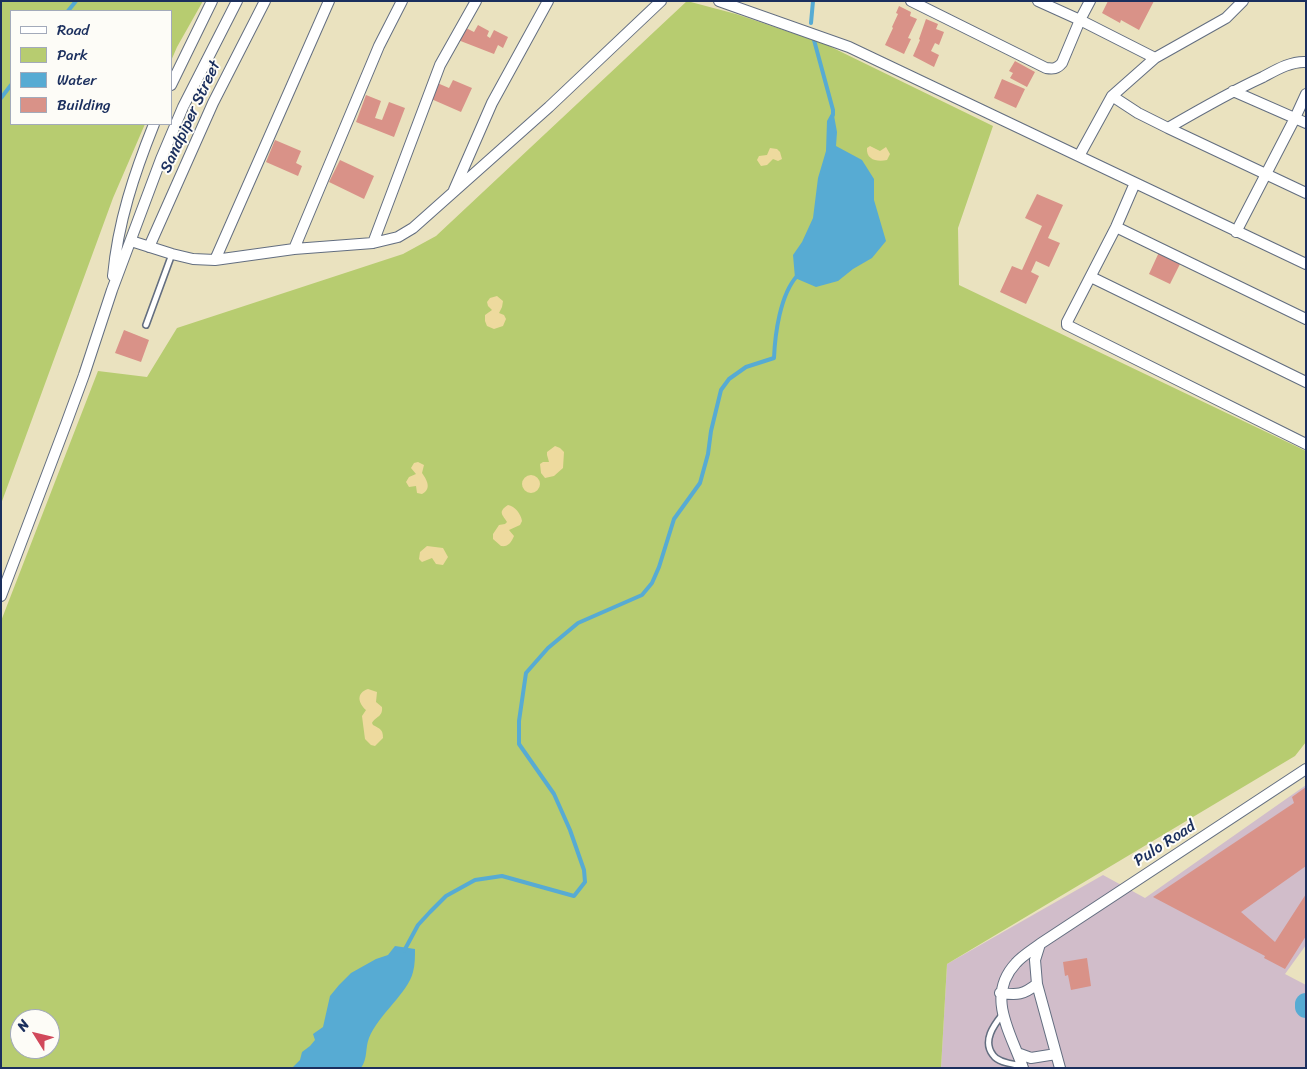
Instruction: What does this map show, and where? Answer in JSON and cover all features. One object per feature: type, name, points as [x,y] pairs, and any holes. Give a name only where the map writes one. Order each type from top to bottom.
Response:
[{"type":"street","points":[[172,83],[212,1]]},
{"type":"street","points":[[1,596],[84,375],[112,290],[183,107],[237,1]]},
{"type":"street","name":"Sandpiper Street","points":[[148,247],[213,102],[264,1]]},
{"type":"street","points":[[215,260],[329,1]]},
{"type":"street","points":[[294,248],[379,46],[402,1]]},
{"type":"street","points":[[373,243],[440,65],[476,1]]},
{"type":"street","points":[[453,193],[492,103],[548,1]]},
{"type":"street","points":[[131,241],[193,259],[215,260],[294,248],[373,243],[398,237],[413,228],[549,107],[661,1]]},
{"type":"street","points":[[719,1],[849,47],[1306,264]]},
{"type":"street","points":[[911,1],[1050,69],[1057,68],[1062,63],[1090,1]]},
{"type":"street","points":[[1038,1],[1154,58]]},
{"type":"street","points":[[1079,156],[1112,96],[1154,58],[1226,18],[1243,1]]},
{"type":"street","points":[[1168,128],[1233,91],[1281,68],[1306,62]]},
{"type":"street","points":[[1233,91],[1306,123]]},
{"type":"street","points":[[1236,232],[1296,118],[1306,94]]},
{"type":"street","points":[[1112,96],[1138,113],[1306,193]]},
{"type":"street","points":[[112,290],[116,248],[125,206],[137,166],[154,125]]},
{"type":"street","points":[[1135,183],[1116,227],[1067,322],[1068,327],[1306,444]]},
{"type":"street","points":[[1116,227],[1306,319]]},
{"type":"street","points":[[1091,277],[1306,382]]},
{"type":"street","name":"Pulo Road","points":[[1000,992],[1004,978],[1016,963],[1040,944],[1306,769]]},
{"type":"street","points":[[1040,944],[1035,960],[1037,984],[1060,1068]]},
{"type":"street","points":[[1023,1067],[1020,1054],[1002,1015],[1000,992],[1014,995],[1025,993],[1037,984]]},
{"type":"street","points":[[1020,1054],[1031,1058],[1056,1054]]},
{"type":"lane","points":[[146,325],[172,254]]},
{"type":"lane","points":[[1002,1015],[991,1029],[989,1044],[993,1055],[1002,1061],[1023,1067]]},
{"type":"shaded area","points":[[1306,785],[1306,945],[1285,974],[1306,985],[1306,1068],[941,1068],[947,964],[1103,875],[1145,898]]},
{"type":"green space","points":[[1,1],[203,1],[172,59],[172,10],[10,10],[10,125],[145,125],[113,198],[1,504]]},
{"type":"green space","points":[[687,1],[736,14],[825,44],[993,126],[958,228],[959,285],[1306,451],[1306,742],[1295,756],[947,964],[941,1068],[1,1068],[1,621],[98,371],[147,377],[177,328],[403,254],[436,236]]},
{"type":"sand","points":[[870,146],[880,151],[886,147],[890,154],[887,160],[880,161],[870,158],[867,148]]},
{"type":"sand","points":[[770,148],[777,149],[782,159],[778,161],[773,159],[767,165],[761,166],[757,160],[759,156],[767,155]]},
{"type":"sand","points":[[497,296],[503,301],[499,313],[504,315],[506,319],[503,326],[494,329],[487,326],[485,315],[492,310],[487,302],[490,298]]},
{"type":"sand","points":[[555,446],[564,452],[563,468],[554,476],[545,478],[541,473],[540,464],[549,462],[547,452]]},
{"type":"sand","points":[[418,462],[424,465],[422,473],[428,484],[427,490],[422,494],[417,493],[416,486],[409,487],[406,482],[409,477],[416,474],[411,468],[414,463]]},
{"type":"sand","points":[[531,475],[537,478],[540,484],[537,490],[531,493],[525,490],[522,484],[525,478]]},
{"type":"sand","points":[[508,505],[517,511],[522,521],[520,525],[509,530],[514,536],[510,543],[506,546],[501,546],[493,539],[493,534],[499,525],[507,522],[502,512]]},
{"type":"sand","points":[[427,546],[443,548],[448,557],[443,565],[436,564],[432,558],[422,562],[419,559],[420,552]]},
{"type":"sand","points":[[368,689],[377,692],[376,702],[382,707],[380,715],[372,723],[381,730],[383,735],[383,738],[375,746],[365,739],[362,716],[366,710],[360,701],[362,693]]},
{"type":"water","points":[[833,110],[837,132],[836,146],[862,160],[874,179],[874,200],[886,241],[872,258],[853,269],[838,281],[816,287],[795,278],[793,255],[802,242],[813,218],[818,178],[826,151],[827,121]]},
{"type":"water","points":[[395,946],[415,949],[413,972],[405,988],[373,1029],[361,1068],[292,1068],[300,1060],[302,1052],[315,1040],[313,1034],[323,1027],[330,996],[339,985],[351,973],[376,959],[388,955]]},
{"type":"building","points":[[1108,1],[1154,1],[1139,30],[1121,20],[1120,23],[1102,13]]},
{"type":"building","points":[[899,6],[911,12],[910,16],[917,19],[908,38],[911,39],[904,54],[885,45],[893,28]]},
{"type":"building","points":[[926,19],[938,24],[936,29],[944,32],[939,45],[935,43],[931,51],[939,55],[934,67],[913,56]]},
{"type":"building","points":[[478,25],[489,31],[487,36],[490,38],[494,30],[508,37],[503,48],[498,45],[494,54],[458,40],[464,27],[474,32]]},
{"type":"building","points":[[1015,61],[1035,72],[1027,87],[1010,78],[1013,73],[1009,71]]},
{"type":"building","points":[[1002,79],[1025,89],[1016,108],[994,98]]},
{"type":"building","points":[[453,80],[472,88],[461,112],[429,98],[435,82],[449,88]]},
{"type":"building","points":[[366,95],[381,101],[375,118],[382,120],[389,102],[405,108],[394,137],[356,122]]},
{"type":"building","points":[[275,140],[301,151],[296,163],[302,166],[298,176],[266,162]]},
{"type":"building","points":[[340,160],[374,176],[364,199],[329,182]]},
{"type":"building","points":[[1037,194],[1063,205],[1048,238],[1060,243],[1049,267],[1036,261],[1031,272],[1039,276],[1026,304],[1000,292],[1012,266],[1022,270],[1042,226],[1025,218]]},
{"type":"building","points":[[1160,250],[1182,260],[1170,284],[1149,274]]},
{"type":"building","points":[[124,330],[149,340],[141,362],[115,353]]},
{"type":"building","points":[[1306,787],[1306,866],[1241,912],[1275,942],[1306,894],[1306,936],[1285,969],[1264,958],[1265,956],[1153,897],[1294,803],[1292,797]]},
{"type":"building","points":[[1087,958],[1091,986],[1071,990],[1068,975],[1065,976],[1063,962]]},
{"type":"waterway","points":[[69,10],[76,1]]},
{"type":"waterway","points":[[811,23],[813,1]]},
{"type":"waterway","points":[[814,40],[833,115]]},
{"type":"waterway","points":[[1,98],[10,86]]},
{"type":"waterway","points":[[404,951],[418,925],[430,912],[446,896],[475,880],[502,876],[574,896],[585,882],[584,870],[570,830],[554,794],[519,744],[519,721],[526,673],[548,648],[578,623],[642,595],[652,583],[674,519],[700,483],[721,390],[729,379],[746,367],[774,358],[777,327],[786,293],[797,276]]}]
